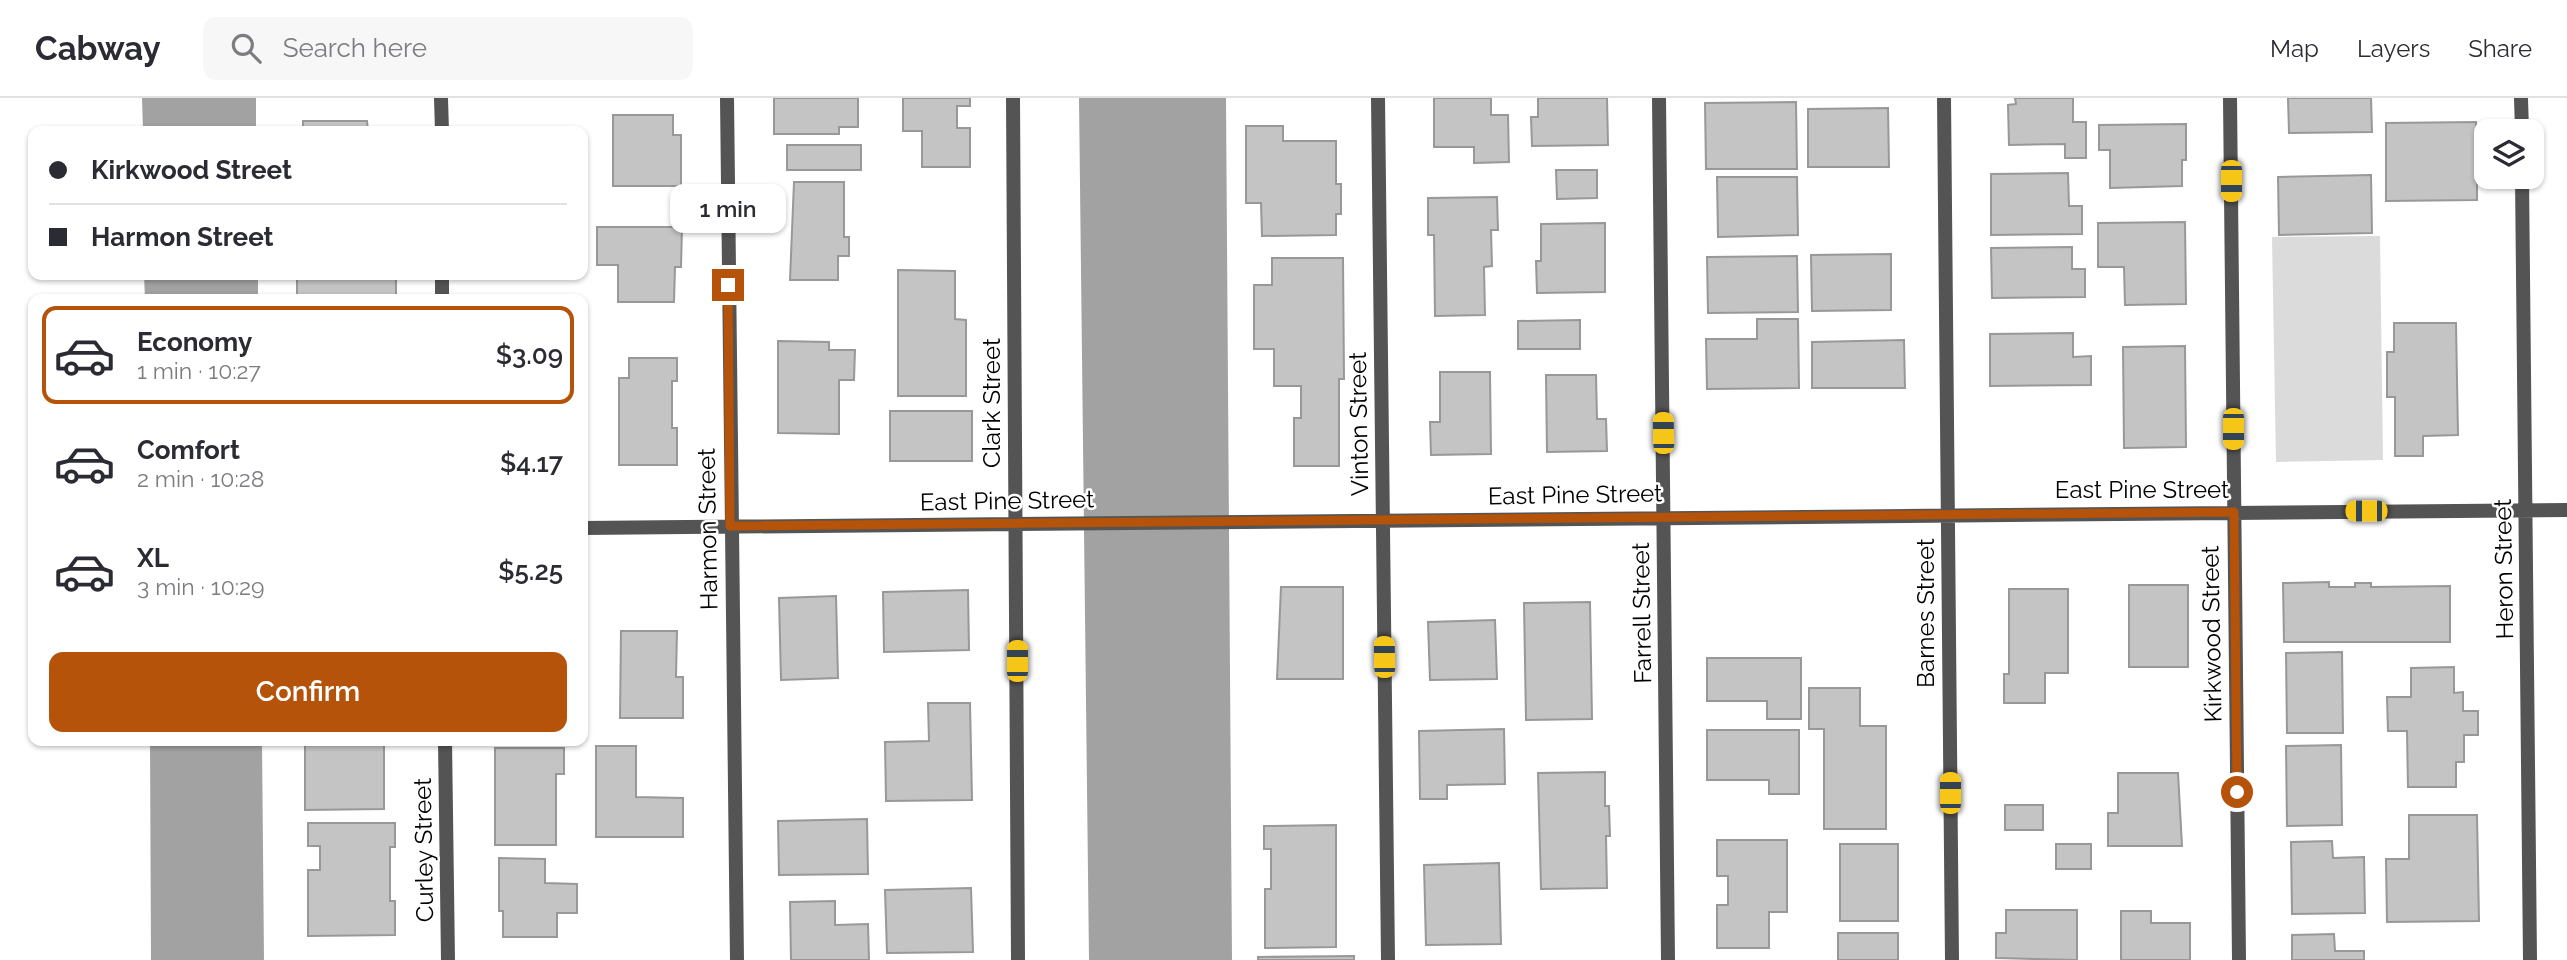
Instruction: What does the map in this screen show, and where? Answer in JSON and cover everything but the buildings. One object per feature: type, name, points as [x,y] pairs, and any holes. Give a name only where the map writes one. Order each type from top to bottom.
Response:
[{"type":"street","points":[[442,98],[442,126]]},
{"type":"street","name":"Harmon Street","points":[[727,98],[737,960]]},
{"type":"street","name":"Clark Street","points":[[1013,98],[1018,960]]},
{"type":"street","name":"Vinton Street","points":[[1378,98],[1388,960]]},
{"type":"street","name":"Farrell Street","points":[[1659,98],[1668,960]]},
{"type":"street","name":"Barnes Street","points":[[1944,98],[1951,960]]},
{"type":"street","name":"Kirkwood Street","points":[[2230,98],[2239,960]]},
{"type":"street","points":[[2521,98],[2522,119]]},
{"type":"street","name":"Heron Street","points":[[2522,189],[2530,960]]},
{"type":"street","name":"East Pine Street","points":[[588,528],[1664,516],[2563,510]]},
{"type":"street","name":"Curley Street","points":[[445,746],[447,960]]},
{"type":"shaded area","points":[[142,98],[256,98],[256,126],[143,126]]},
{"type":"shaded area","points":[[1079,98],[1226,98],[1232,960],[1089,960]]},
{"type":"shaded area","points":[[2380,236],[2383,460],[2276,462],[2272,237]]},
{"type":"shaded area","points":[[144,280],[258,280],[258,294],[145,294]]},
{"type":"shaded area","points":[[150,746],[262,746],[264,960],[151,960]]},
{"type":"route","points":[[728,285],[730,526],[2234,512],[2237,792]]}]
